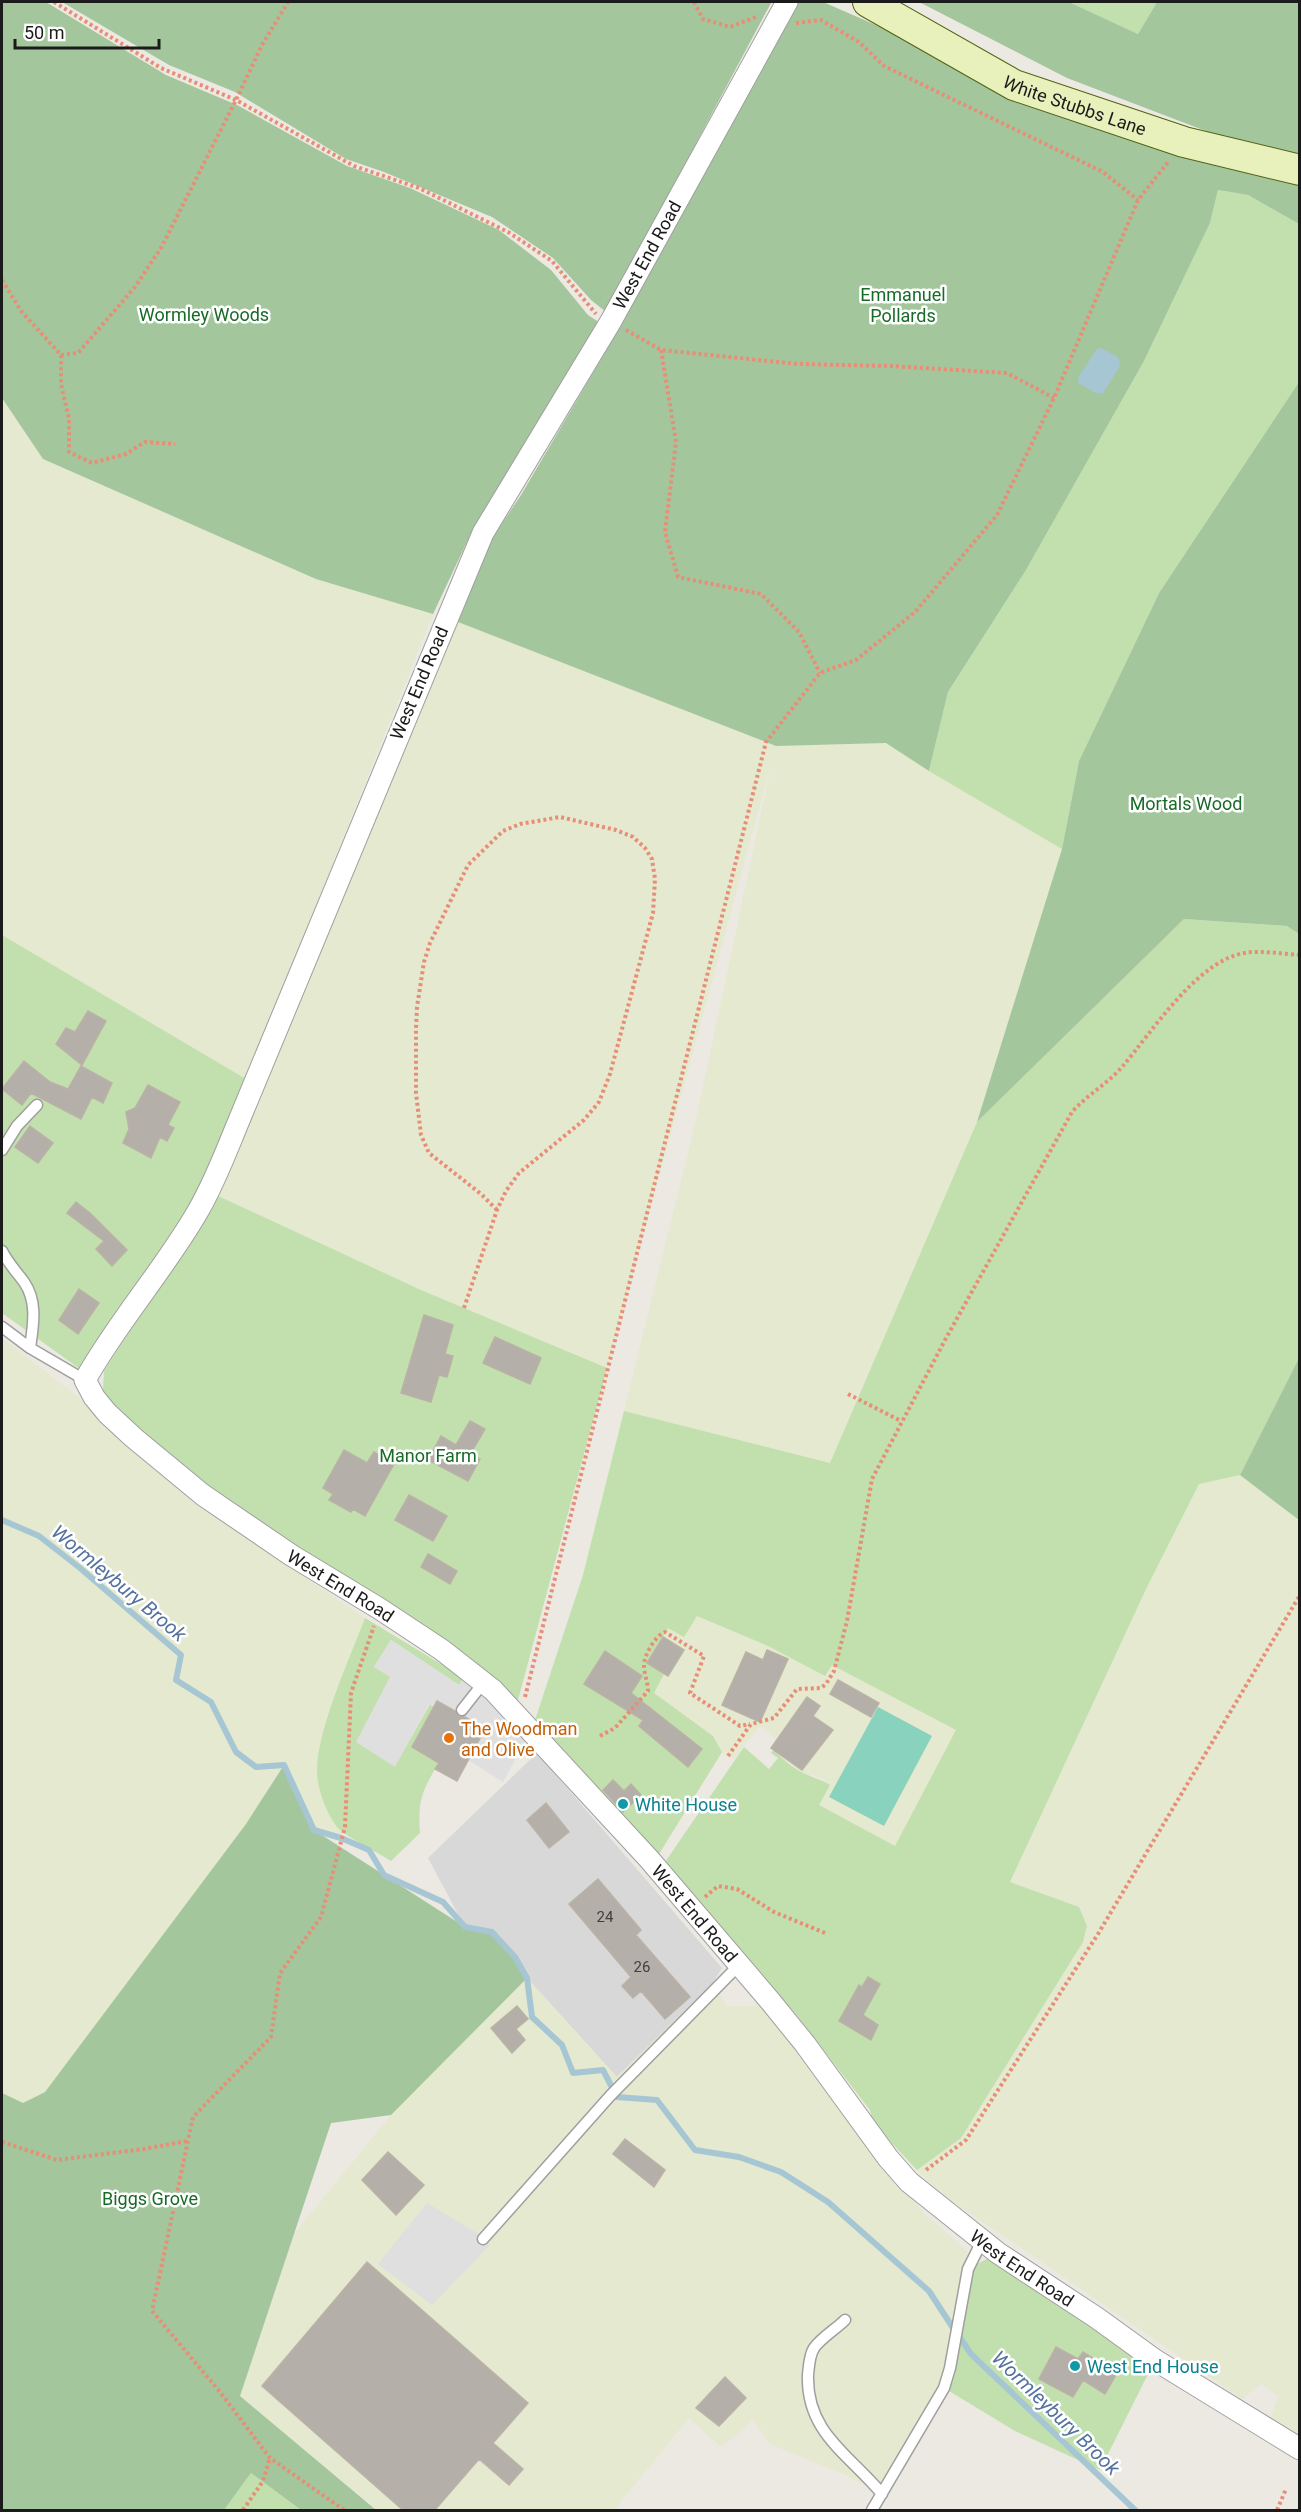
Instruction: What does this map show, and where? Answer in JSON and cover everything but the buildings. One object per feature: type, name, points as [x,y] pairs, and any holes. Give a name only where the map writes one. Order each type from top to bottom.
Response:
[{"type":"street","name":"White Stubbs Lane","points":[[868,2],[1014,85],[1184,142],[1299,170]]},
{"type":"street","name":"West End Road","points":[[782,11],[611,321],[483,533],[240,1118],[199,1210],[104,1348],[85,1380],[94,1397],[107,1413],[203,1495],[291,1555],[442,1650],[484,1682],[649,1859],[805,2044],[888,2158],[909,2182],[982,2241],[1155,2360],[1299,2449]]},
{"type":"lane","points":[[2,1150],[16,1126],[37,1105]]},
{"type":"lane","points":[[2,1251],[12,1268],[25,1283],[32,1299],[34,1319],[30,1348]]},
{"type":"lane","name":"West End Road","points":[[2,1327],[30,1348],[85,1380]]},
{"type":"lane","points":[[462,1710],[484,1682]]},
{"type":"lane","points":[[483,2239],[610,2096],[739,1965]]},
{"type":"lane","points":[[872,2511],[944,2388],[950,2368],[968,2269],[982,2241]]},
{"type":"lane","points":[[845,2320],[813,2349],[809,2361],[808,2383],[818,2423],[830,2441],[864,2472],[882,2494]]},
{"type":"path","points":[[57,2],[161,68],[236,100],[354,166],[419,188],[508,232],[552,261],[592,312],[661,350],[798,364],[890,366],[1007,373],[1054,398]]},
{"type":"path","points":[[61,355],[78,353],[135,286],[161,248],[262,45],[288,2]]},
{"type":"path","points":[[694,2],[704,19],[730,27],[758,16],[782,11],[792,23],[821,20],[859,42],[884,66],[1103,172],[1138,200]]},
{"type":"path","points":[[519,1718],[766,742],[820,673],[856,660],[915,612],[998,515],[1054,398],[1138,200],[1184,142]]},
{"type":"path","points":[[2,280],[21,311],[61,355],[61,384],[69,419],[69,452],[92,463],[126,454],[145,442],[175,444]]},
{"type":"path","points":[[661,350],[676,442],[665,532],[678,577],[761,594],[799,632],[820,673]]},
{"type":"path","points":[[464,1308],[497,1210],[506,1191],[519,1173],[584,1120],[599,1101],[610,1074],[653,913],[656,879],[652,859],[645,848],[633,837],[615,830],[560,818],[520,824],[503,831],[468,865],[430,943],[424,962],[416,1018],[416,1093],[421,1135],[429,1153],[474,1188],[497,1210]]},
{"type":"path","points":[[600,1736],[615,1728],[648,1691],[644,1665],[653,1644],[660,1634],[665,1632],[704,1656],[690,1694],[740,1726],[774,1718],[797,1689],[821,1688],[826,1684],[834,1671],[847,1621],[872,1479],[901,1421],[1072,1112],[1085,1097],[1113,1078],[1180,996],[1215,965],[1244,953],[1299,955]]},
{"type":"path","points":[[848,1394],[901,1421]]},
{"type":"path","points":[[909,2182],[966,2140],[1098,1934],[1299,1595]]},
{"type":"path","points":[[344,2511],[270,2458],[220,2391],[152,2311],[192,2117],[271,2037],[280,1973],[321,1917],[345,1827],[351,1693],[380,1609]]},
{"type":"path","points":[[728,1756],[751,1724]]},
{"type":"path","points":[[695,1914],[707,1893],[723,1885],[737,1888],[774,1912],[825,1933]]},
{"type":"path","points":[[2,2142],[57,2160],[187,2141]]},
{"type":"path","points":[[243,2511],[262,2481],[270,2458]]},
{"type":"path","points":[[1277,2511],[1286,2489]]},
{"type":"shaded area","points":[[391,1640],[459,1685],[464,1678],[489,1698],[527,1738],[503,1782],[468,1760],[485,1728],[438,1702],[434,1707],[429,1704],[395,1767],[356,1742],[390,1677],[374,1667]]},
{"type":"shaded area","points":[[537,1753],[722,1968],[712,1984],[617,2077],[527,1978],[515,1957],[492,1932],[465,1927],[428,1858]]},
{"type":"shaded area","points":[[427,2203],[477,2233],[490,2245],[432,2305],[378,2264]]},
{"type":"green space","name":"Wormley Woods","points":[[2,2],[46,2],[166,75],[237,105],[347,166],[410,188],[499,230],[551,270],[588,315],[600,323],[473,529],[433,614],[316,579],[43,459],[2,398]]},
{"type":"green space","points":[[62,2],[771,3],[606,312],[591,300],[553,258],[492,217],[384,172],[346,159],[235,92],[169,65]]},
{"type":"green space","name":"Emmanuel Pollards","points":[[797,2],[823,2],[1014,85],[1299,179],[1299,224],[1248,195],[1218,190],[1210,223],[1144,361],[1026,570],[948,692],[929,771],[886,743],[776,746],[458,622],[491,540],[521,495],[623,322]]},
{"type":"green space","points":[[919,2],[1069,2],[1138,34],[1157,2],[1299,2],[1299,156],[1232,141],[1067,78]]},
{"type":"green space","points":[[1069,2],[1157,2],[1138,34]]},
{"type":"green space","points":[[1218,190],[1248,195],[1299,224],[1299,382],[1159,593],[1079,761],[1062,849],[929,771],[948,692],[1026,570],[1144,361],[1210,223]]},
{"type":"green space","name":"Mortals Wood","points":[[1299,382],[1299,934],[1287,926],[1184,919],[977,1122],[1062,849],[1079,761],[1159,593]]},
{"type":"green space","points":[[2,398],[43,459],[316,579],[433,614],[246,1079],[2,935]]},
{"type":"green space","points":[[458,622],[776,746],[886,743],[1062,849],[977,1122],[830,1463],[624,1411],[695,1125],[772,761],[607,1368],[421,1290],[216,1195]]},
{"type":"green space","points":[[1184,919],[1287,926],[1299,934],[1299,1358],[1240,1475],[1199,1484],[1147,1587],[1010,1882],[1079,1907],[1087,1926],[1083,1942],[961,2138],[917,2170],[873,2123],[870,2110],[795,2013],[663,1865],[744,1747],[769,1769],[778,1758],[771,1753],[779,1743],[782,1745],[776,1752],[787,1762],[799,1771],[830,1785],[819,1805],[895,1846],[956,1730],[832,1665],[825,1676],[768,1646],[697,1616],[684,1637],[668,1628],[647,1663],[664,1674],[654,1693],[713,1736],[722,1752],[656,1859],[534,1723],[583,1575],[624,1411],[830,1463],[977,1122]]},
{"type":"green space","points":[[2,935],[246,1079],[218,1153],[193,1200],[80,1369],[2,1313]]},
{"type":"green space","name":"Manor Farm","points":[[216,1195],[421,1290],[607,1368],[517,1704],[213,1494],[110,1406],[103,1389],[104,1371]]},
{"type":"green space","points":[[2,1338],[85,1402],[122,1443],[192,1501],[365,1618],[339,1686],[319,1751],[317,1772],[338,1827],[344,1831],[341,1838],[314,1830],[284,1766],[246,1824],[45,2092],[23,2103],[2,2093]]},
{"type":"green space","points":[[1299,1358],[1299,1520],[1240,1475]]},
{"type":"green space","points":[[1240,1475],[1299,1520],[1299,2434],[1271,2417],[1278,2396],[1261,2384],[1242,2399],[942,2194],[917,2170],[961,2138],[1083,1942],[1087,1926],[1079,1907],[1010,1883],[1147,1587],[1199,1484]]},
{"type":"green space","points":[[697,1616],[768,1646],[825,1676],[832,1665],[957,1730],[895,1847],[818,1805],[830,1785],[823,1779],[801,1772],[779,1756],[776,1752],[781,1744],[760,1726],[734,1759],[722,1752],[713,1736],[654,1693],[647,1663],[668,1627]]},
{"type":"green space","points":[[365,1618],[464,1678],[459,1685],[391,1640],[374,1667],[390,1676],[395,1766],[430,1704],[434,1707],[413,1747],[426,1755],[443,1755],[421,1800],[420,1833],[391,1861],[337,1827],[326,1808],[317,1778],[318,1754],[328,1715]]},
{"type":"green space","points":[[878,1707],[932,1736],[884,1826],[829,1797]]},
{"type":"green space","name":"Biggs Grove","points":[[284,1765],[314,1830],[465,1927],[492,1932],[515,1957],[527,1978],[391,2115],[331,2123],[240,2396],[376,2510],[301,2510],[251,2473],[224,2510],[2,2510],[2,2093],[23,2103],[45,2092],[246,1824]]},
{"type":"green space","points":[[527,1978],[617,2077],[712,1984],[727,2006],[763,2006],[863,2143],[925,2214],[967,2251],[968,2269],[950,2368],[882,2494],[841,2473],[770,2444],[752,2419],[744,2429],[721,2447],[689,2418],[614,2510],[377,2510],[240,2396],[294,2234],[391,2115]]},
{"type":"green space","points":[[998,2253],[1155,2360],[1100,2470],[1015,2431],[944,2388],[968,2269]]},
{"type":"green space","points":[[251,2473],[301,2510],[224,2510]]},
{"type":"water","points":[[1101,348],[1118,357],[1120,366],[1103,393],[1096,393],[1078,383],[1079,376],[1097,349]]},
{"type":"waterway","name":"Wormleybury Brook","points":[[2,1520],[39,1536],[80,1568],[181,1655],[176,1680],[211,1702],[236,1752],[256,1767],[284,1765],[314,1830],[369,1850],[384,1875],[443,1902],[465,1927],[492,1932],[515,1957],[527,1978],[532,2017],[562,2045],[573,2073],[603,2070],[617,2097],[657,2100],[695,2150],[739,2157],[781,2172],[828,2202],[929,2291],[955,2331]]},
{"type":"waterway","name":"Wormleybury Brook","points":[[959,2336],[971,2354],[1135,2510]]},
{"type":"place","name":"The Woodman and Olive","points":[[449,1738]]},
{"type":"place","name":"White House","points":[[623,1804]]},
{"type":"place","name":"West End House","points":[[1075,2366]]}]
